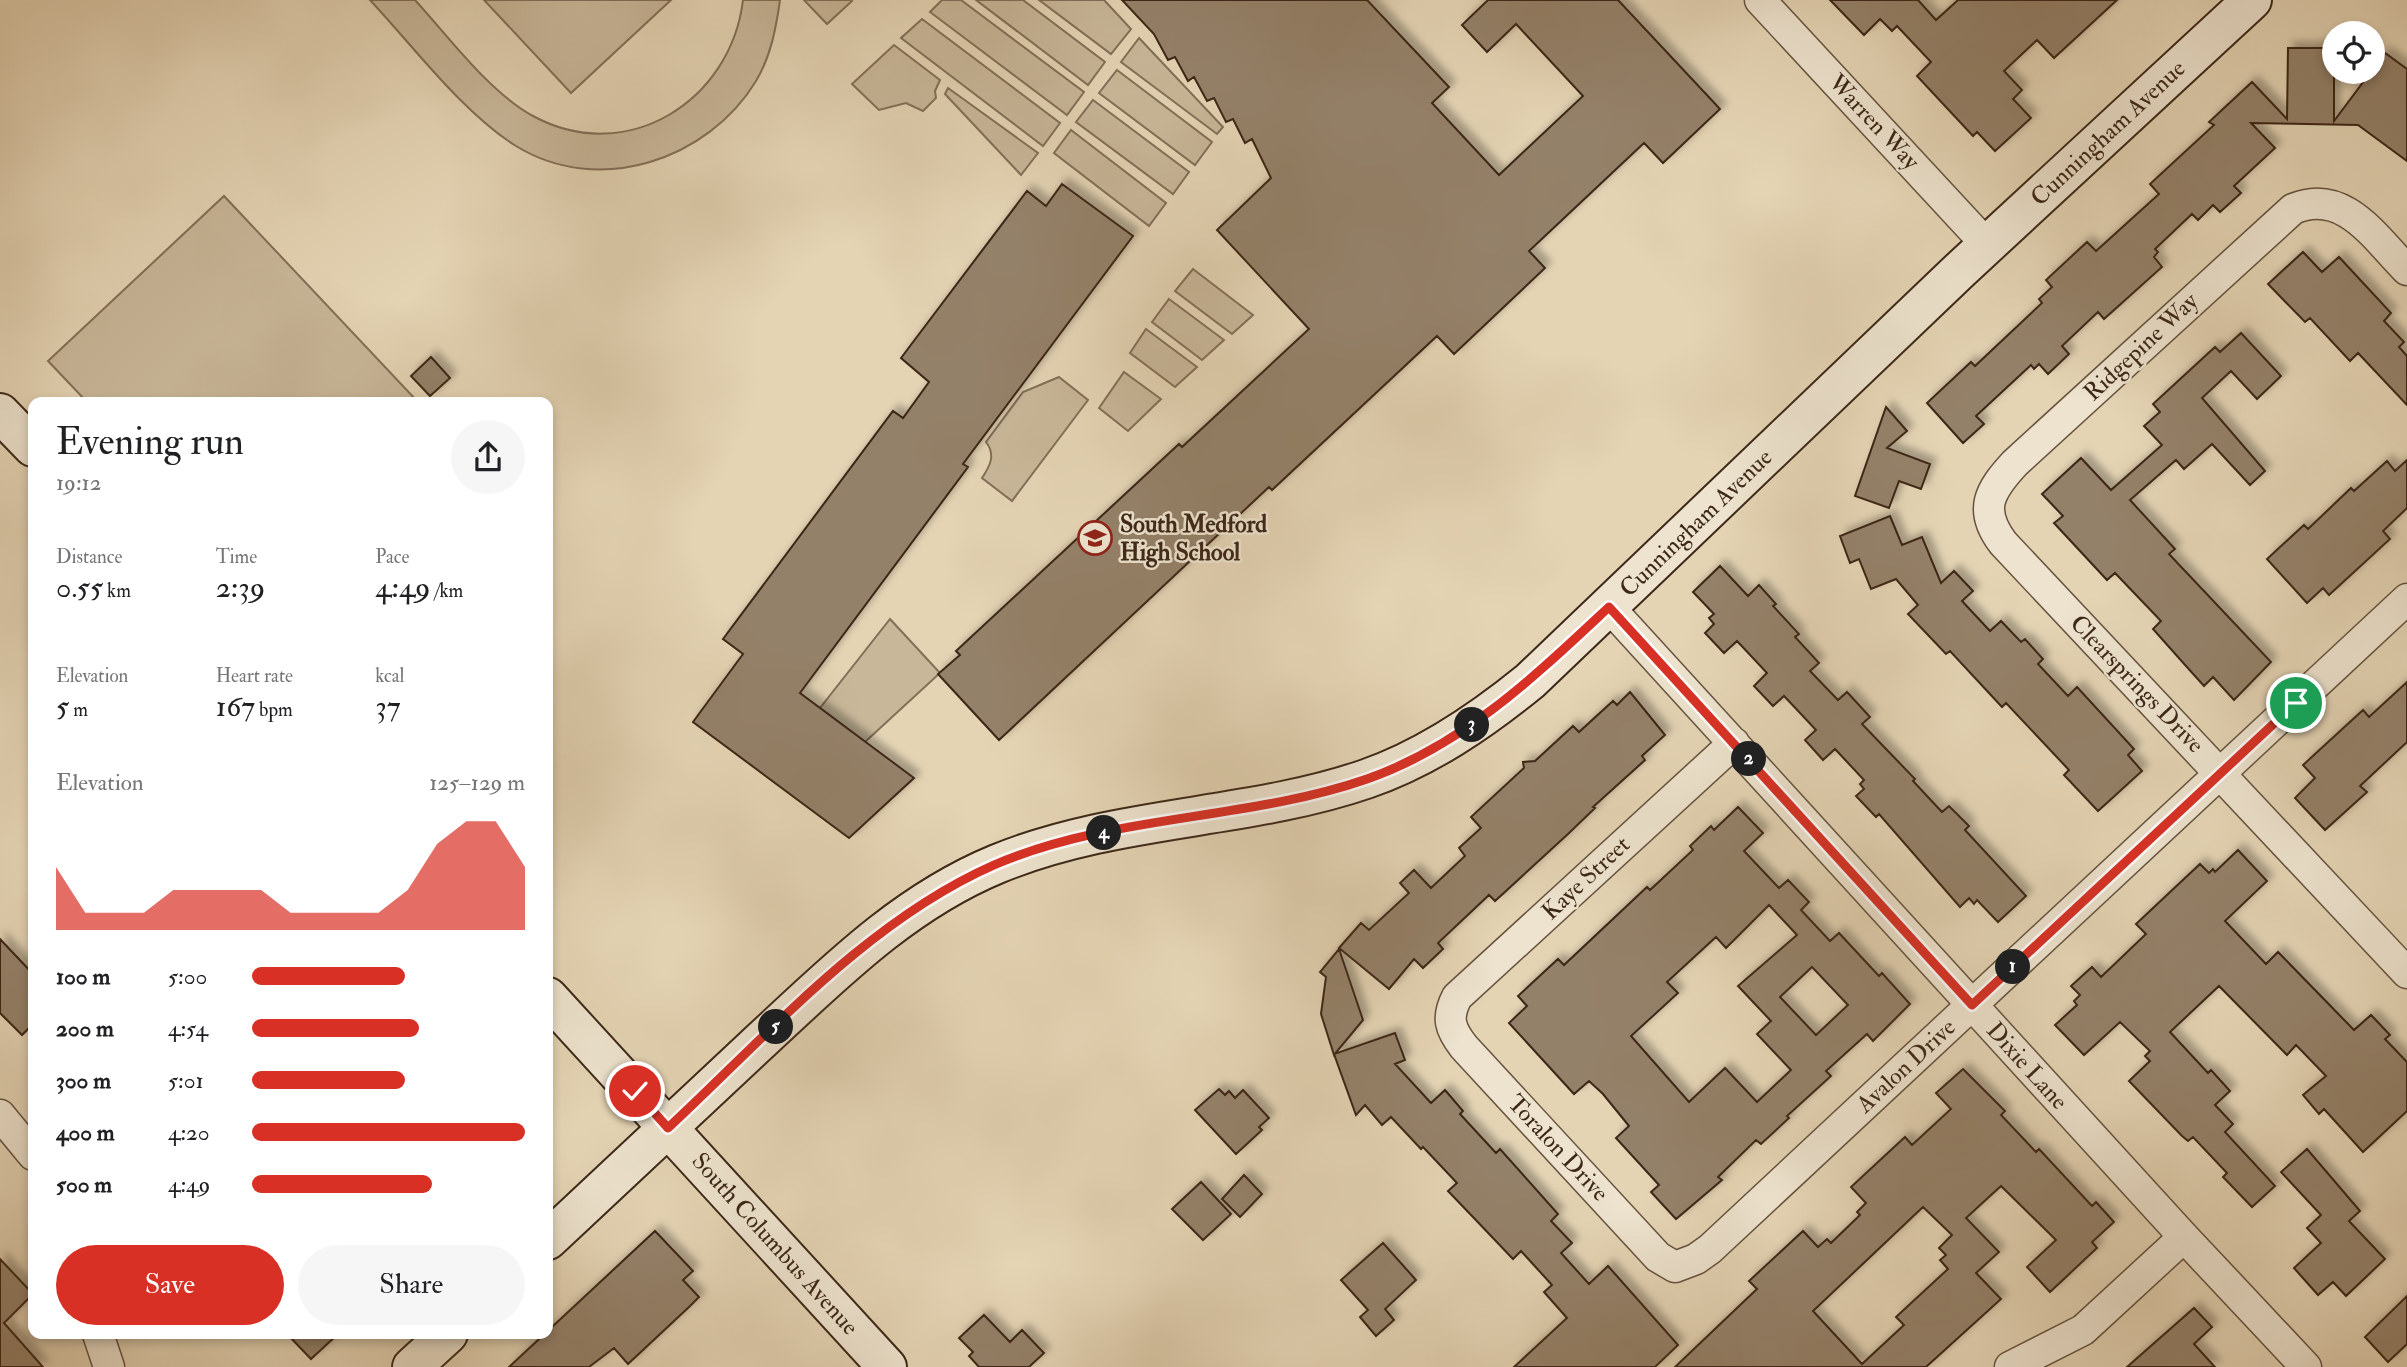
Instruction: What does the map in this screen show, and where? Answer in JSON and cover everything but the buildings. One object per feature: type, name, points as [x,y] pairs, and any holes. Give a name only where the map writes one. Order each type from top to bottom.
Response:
[{"type":"main road","name":"Cunningham Avenue","points":[[553,1235],[856,952],[924,902],[960,881],[1039,848],[1324,791],[1368,779],[1456,736],[1497,708],[1609,607],[1987,244],[2252,0]]},
{"type":"main road","points":[[0,413],[28,442]]},
{"type":"main road","name":"South Columbus Avenue","points":[[553,1002],[668,1128],[875,1363]]},
{"type":"main road","points":[[412,1367],[443,1339]]},
{"type":"street","name":"Warren Way","points":[[1760,0],[1987,244]]},
{"type":"street","name":"Ridgepine Way","points":[[1988,515],[1993,491],[2015,463],[2294,209],[2319,201],[2332,204],[2353,216],[2407,270]]},
{"type":"street","name":"Clearsprings Drive","points":[[1988,515],[1993,530],[2003,543],[2222,773],[2407,973]]},
{"type":"street","name":"Avalon Drive","points":[[1675,1267],[1696,1259],[1710,1249],[2407,599]]},
{"type":"street","name":"Dixie Lane","points":[[1609,607],[2183,1237],[2306,1367]]},
{"type":"street","name":"Kaye Street","points":[[1449,1021],[1450,1010],[1457,998],[1734,743]]},
{"type":"street","name":"Toralon Drive","points":[[1449,1021],[1453,1033],[1464,1047],[1658,1257],[1675,1267]]},
{"type":"street","points":[[0,1115],[28,1150]]},
{"type":"street","points":[[2010,1367],[2082,1331],[2183,1237]]},
{"type":"street","points":[[100,1339],[109,1367]]},
{"type":"shaded area","points":[[370,0],[415,0],[485,79],[517,106],[533,116],[569,130],[604,134],[638,128],[669,115],[696,95],[718,68],[734,36],[743,0],[780,0],[766,62],[756,81],[735,109],[710,132],[681,150],[649,162],[616,169],[582,168],[548,161],[516,146],[477,116],[439,78]]},
{"type":"shaded area","points":[[484,0],[671,0],[571,93]]},
{"type":"shaded area","points":[[804,0],[851,0],[852,1],[827,24]]},
{"type":"shaded area","points":[[942,0],[961,0],[1084,92],[1067,115],[930,12]]},
{"type":"shaded area","points":[[976,0],[1023,0],[1105,62],[1088,85]]},
{"type":"shaded area","points":[[1039,0],[1104,0],[1131,29],[1111,54]]},
{"type":"shaded area","points":[[922,19],[1060,123],[1043,146],[901,38]]},
{"type":"shaded area","points":[[1139,38],[1223,127],[1217,134],[1121,62]]},
{"type":"shaded area","points":[[894,45],[940,80],[935,91],[936,98],[923,111],[906,103],[879,110],[852,84]]},
{"type":"shaded area","points":[[1117,70],[1212,142],[1195,165],[1099,93]]},
{"type":"shaded area","points":[[948,88],[1038,153],[1021,175],[945,94]]},
{"type":"shaded area","points":[[1093,100],[1189,172],[1173,194],[1076,122]]},
{"type":"shaded area","points":[[1071,130],[1166,203],[1149,226],[1054,153]]},
{"type":"shaded area","points":[[224,196],[413,397],[82,397],[48,361]]},
{"type":"shaded area","points":[[1193,269],[1253,315],[1232,334],[1175,291]]},
{"type":"shaded area","points":[[1169,299],[1224,340],[1202,360],[1152,322]]},
{"type":"shaded area","points":[[1146,329],[1197,367],[1175,387],[1130,353]]},
{"type":"shaded area","points":[[1124,372],[1161,399],[1128,431],[1099,408]]},
{"type":"shaded area","points":[[1059,377],[1088,400],[1012,501],[982,478],[991,460],[991,451],[986,442],[1023,392]]},
{"type":"shaded area","points":[[890,619],[940,673],[865,742],[820,708]]},
{"type":"place","name":"South Medford High School","points":[[1095,538]]},
{"type":"route","points":[[635,1091],[668,1128],[856,952],[887,927],[960,881],[1039,848],[1324,791],[1368,779],[1456,736],[1497,708],[1531,681],[1609,607],[1972,1005],[2296,703]]}]
